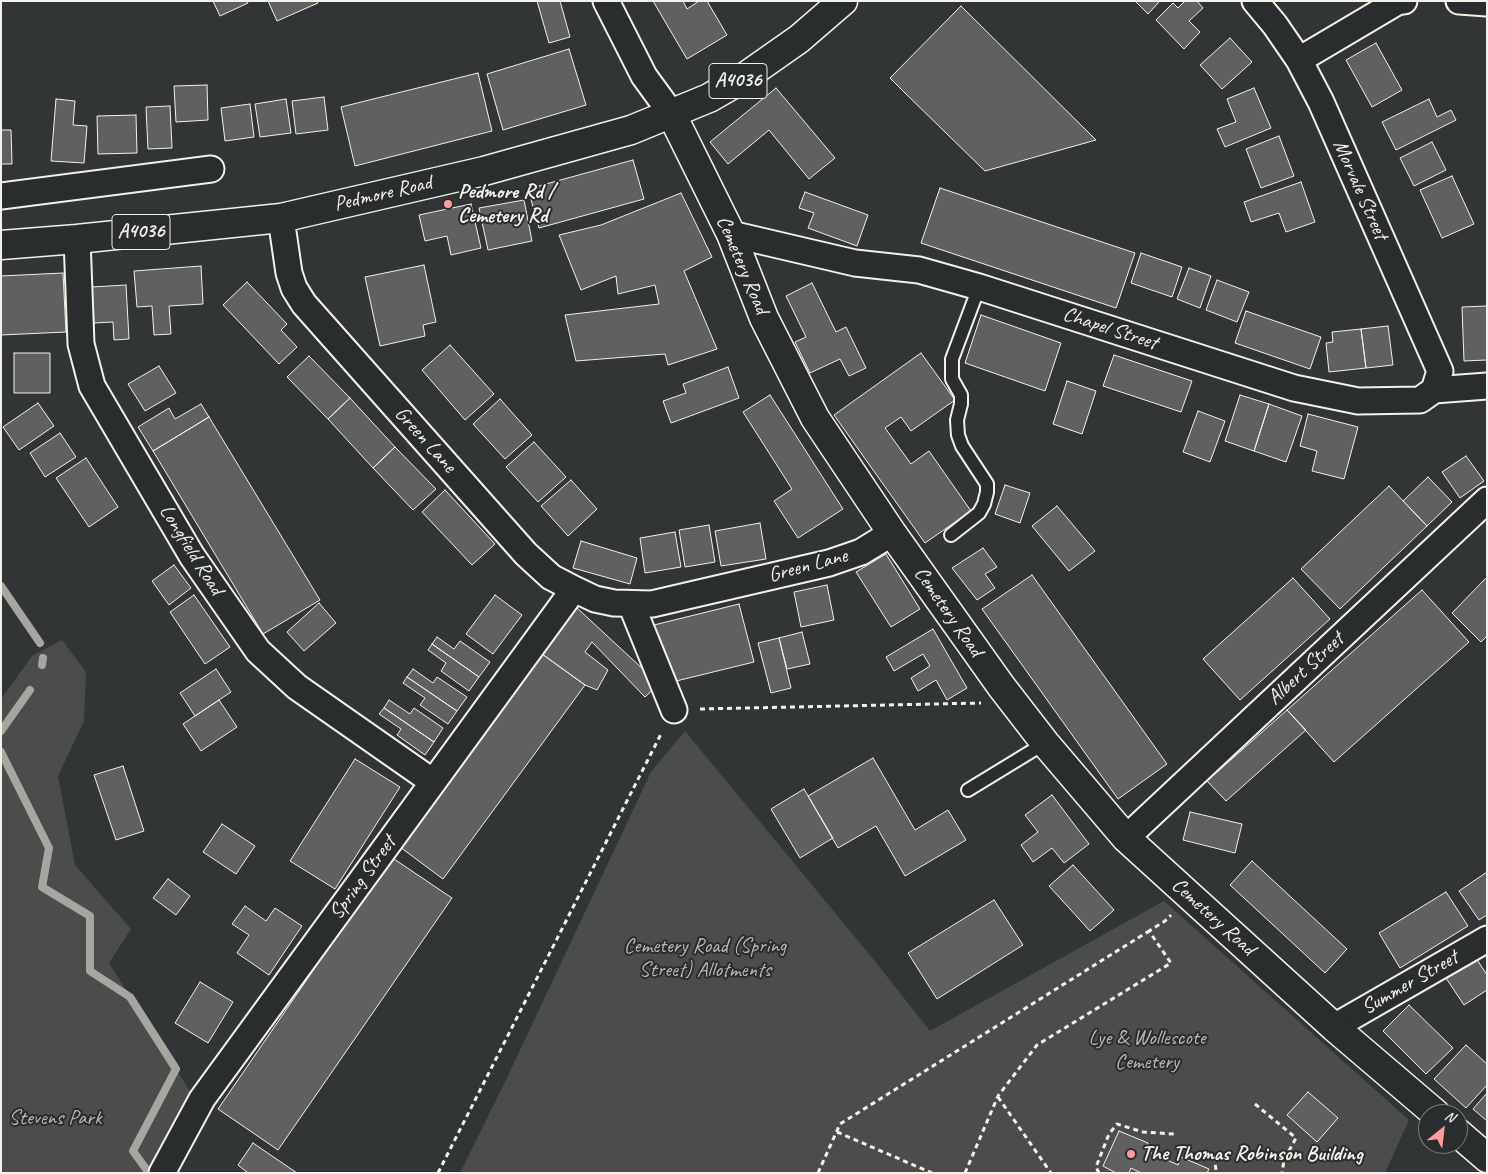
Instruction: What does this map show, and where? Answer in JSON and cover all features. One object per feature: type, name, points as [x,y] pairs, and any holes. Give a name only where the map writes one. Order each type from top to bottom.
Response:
[{"type":"main road","name":"Pedmore Road","points":[[1,245],[281,218],[484,171],[631,130],[709,98],[742,79],[799,38],[843,1]]},
{"type":"main road","name":"Cemetery Road","points":[[671,113],[731,234],[764,318],[816,418],[892,533],[1045,743],[1126,838],[1334,1026],[1424,1104]]},
{"type":"main road","points":[[1468,1142],[1487,1158]]},
{"type":"street","name":"Cemetery Road","points":[[606,1],[644,76],[671,113]]},
{"type":"street","name":"Morvale Street","points":[[1255,1],[1275,25],[1299,60],[1321,102],[1440,371],[1434,390]]},
{"type":"street","points":[[1299,60],[1397,2],[1404,1]]},
{"type":"street","points":[[1459,1],[1487,3]]},
{"type":"street","points":[[1,196],[211,169]]},
{"type":"street","name":"Green Lane","points":[[281,218],[289,273],[294,288],[304,304],[526,554],[551,577],[574,589],[595,599],[614,603],[652,604],[829,563],[861,552],[892,533]]},
{"type":"street","name":"Chapel Street","points":[[731,234],[855,263],[919,270],[979,287],[1294,388],[1358,401],[1420,400],[1434,390],[1487,386]]},
{"type":"street","name":"Longfield Road","points":[[77,239],[80,344],[92,386],[192,556],[258,651],[297,687],[433,782]]},
{"type":"street","name":"Albert Street","points":[[1126,838],[1487,500]]},
{"type":"street","name":"Spring Street","points":[[162,1173],[202,1099],[574,589]]},
{"type":"street","points":[[631,604],[674,710]]},
{"type":"street","name":"Summer Street","points":[[1334,1026],[1487,939]]},
{"type":"lane","points":[[951,534],[979,513],[987,492],[986,484],[962,446],[958,435],[957,420],[961,404],[960,395],[952,379],[952,359],[979,287]]},
{"type":"lane","points":[[968,790],[1045,743]]},
{"type":"path","points":[[438,1173],[674,710],[1014,702]]},
{"type":"path","points":[[818,1173],[840,1124],[1165,921],[1176,909]]},
{"type":"path","points":[[965,1173],[998,1096],[1037,1045],[1171,963],[1149,931]]},
{"type":"path","points":[[998,1096],[1050,1173]]},
{"type":"path","points":[[1256,1104],[1296,1138],[1284,1160],[1282,1173]]},
{"type":"path","points":[[1099,1173],[1096,1168],[1109,1134],[1117,1124],[1143,1132],[1174,1134]]},
{"type":"path","points":[[837,1132],[932,1173]]},
{"type":"path","points":[[1214,1156],[1215,1173]]},
{"type":"green space","name":"Stevens Park","points":[[62,640],[86,672],[84,721],[58,776],[75,865],[131,929],[109,963],[191,1093],[147,1173],[1,1173],[1,699],[32,656]]},
{"type":"green space","points":[[685,731],[874,960],[930,1031],[1164,901],[1409,1120],[1385,1173],[460,1173],[651,772]]},
{"type":"building","points":[[213,1],[247,1],[248,3],[220,16]]},
{"type":"building","points":[[268,1],[317,1],[318,3],[277,21]]},
{"type":"building","points":[[537,1],[560,1],[570,37],[549,43]]},
{"type":"building","points":[[653,1],[683,1],[687,9],[699,1],[707,1],[727,35],[687,59]]},
{"type":"building","points":[[1135,1],[1160,1],[1148,14]]},
{"type":"building","points":[[1185,1],[1197,1],[1203,8],[1189,21],[1200,32],[1184,49],[1156,20],[1173,3],[1178,8]]},
{"type":"building","points":[[961,6],[1096,140],[985,171],[905,93],[890,78]]},
{"type":"building","points":[[1230,38],[1252,62],[1222,89],[1200,65]]},
{"type":"building","points":[[1376,43],[1402,90],[1372,107],[1346,60]]},
{"type":"building","points":[[569,49],[586,105],[503,130],[487,74]]},
{"type":"building","points":[[478,73],[492,131],[355,166],[341,107]]},
{"type":"building","points":[[207,85],[208,120],[176,122],[174,86]]},
{"type":"building","points":[[776,88],[835,158],[809,179],[769,130],[728,164],[710,142]]},
{"type":"building","points":[[1254,88],[1271,128],[1225,147],[1217,129],[1236,122],[1227,99]]},
{"type":"building","points":[[324,97],[328,130],[296,134],[292,101]]},
{"type":"building","points":[[56,99],[75,101],[73,125],[87,126],[84,163],[51,161]]},
{"type":"building","points":[[286,99],[291,133],[260,137],[255,104]]},
{"type":"building","points":[[1429,99],[1437,117],[1451,110],[1456,120],[1396,150],[1382,122]]},
{"type":"building","points":[[250,104],[254,137],[225,141],[221,108]]},
{"type":"building","points":[[170,106],[172,148],[148,149],[146,107]]},
{"type":"building","points":[[136,115],[137,153],[98,154],[97,116]]},
{"type":"building","points":[[1,130],[11,130],[12,164],[1,164]]},
{"type":"building","points":[[1279,136],[1294,176],[1261,188],[1246,149]]},
{"type":"building","points":[[1432,142],[1446,170],[1414,186],[1400,158]]},
{"type":"building","points":[[633,160],[644,199],[539,228],[528,189]]},
{"type":"building","points":[[1452,176],[1474,224],[1442,238],[1420,190]]},
{"type":"building","points":[[1301,182],[1315,222],[1286,232],[1279,213],[1251,222],[1244,202]]},
{"type":"building","points":[[940,188],[1135,253],[1116,308],[921,243]]},
{"type":"building","points":[[805,192],[868,215],[857,246],[808,228],[814,213],[799,208]]},
{"type":"building","points":[[681,193],[712,257],[684,271],[717,349],[668,365],[665,354],[576,361],[565,315],[659,304],[655,285],[618,294],[616,276],[581,290],[559,235],[601,225]]},
{"type":"building","points":[[524,200],[532,241],[488,250],[479,208]]},
{"type":"building","points":[[471,204],[481,248],[451,255],[447,236],[425,241],[419,215]]},
{"type":"building","points":[[1141,253],[1182,267],[1172,297],[1131,283]]},
{"type":"building","points":[[424,265],[436,322],[423,325],[425,336],[380,346],[365,277]]},
{"type":"building","points":[[201,266],[203,304],[169,306],[171,334],[154,335],[152,306],[137,307],[134,271]]},
{"type":"building","points":[[1189,268],[1211,276],[1200,308],[1177,299]]},
{"type":"building","points":[[63,273],[66,332],[1,335],[1,276]]},
{"type":"building","points":[[1217,280],[1249,292],[1237,322],[1206,310]]},
{"type":"building","points":[[247,282],[287,324],[281,330],[297,347],[279,364],[223,305]]},
{"type":"building","points":[[812,283],[836,332],[846,327],[866,368],[849,376],[840,359],[810,373],[795,342],[806,337],[786,296]]},
{"type":"building","points":[[126,285],[129,339],[114,340],[113,322],[94,323],[92,287]]},
{"type":"building","points":[[1487,306],[1487,360],[1464,361],[1462,307]]},
{"type":"building","points":[[1246,311],[1321,337],[1310,369],[1235,343]]},
{"type":"building","points":[[981,315],[1061,343],[1045,391],[965,363]]},
{"type":"building","points":[[1388,326],[1393,365],[1366,368],[1361,329]]},
{"type":"building","points":[[1361,329],[1366,368],[1329,372],[1326,343],[1333,342],[1332,332]]},
{"type":"building","points":[[450,345],[494,394],[465,420],[422,370]]},
{"type":"building","points":[[14,353],[50,353],[50,393],[14,393]]},
{"type":"building","points":[[921,353],[955,400],[911,431],[901,417],[885,428],[911,464],[929,451],[971,511],[925,543],[834,415]]},
{"type":"building","points":[[1114,355],[1192,381],[1181,412],[1103,386]]},
{"type":"building","points":[[309,356],[350,398],[328,419],[287,377]]},
{"type":"building","points":[[159,366],[176,393],[145,411],[128,384]]},
{"type":"building","points":[[728,367],[739,398],[671,423],[663,401],[686,393],[683,384]]},
{"type":"building","points":[[1067,381],[1096,391],[1082,434],[1053,424]]},
{"type":"building","points":[[770,395],[843,509],[798,538],[774,501],[792,489],[743,412]]},
{"type":"building","points":[[1240,395],[1269,404],[1254,451],[1225,441]]},
{"type":"building","points":[[350,398],[395,447],[373,468],[328,419]]},
{"type":"building","points":[[500,399],[532,435],[505,459],[473,424]]},
{"type":"building","points":[[38,403],[54,426],[19,450],[3,427]]},
{"type":"building","points":[[201,404],[209,417],[153,451],[138,427],[169,408],[175,419]]},
{"type":"building","points":[[1269,404],[1302,416],[1286,462],[1254,451]]},
{"type":"building","points":[[1198,411],[1225,421],[1210,462],[1183,452]]},
{"type":"building","points":[[1308,414],[1358,427],[1344,479],[1312,471],[1317,451],[1300,446]]},
{"type":"building","points":[[209,417],[320,600],[263,634],[153,451]]},
{"type":"building","points":[[60,433],[76,457],[45,477],[30,453]]},
{"type":"building","points":[[534,442],[566,477],[538,502],[506,467]]},
{"type":"building","points":[[395,447],[436,489],[413,510],[373,468]]},
{"type":"building","points":[[1466,456],[1484,481],[1460,498],[1442,472]]},
{"type":"building","points":[[86,458],[118,507],[89,527],[56,478]]},
{"type":"building","points":[[1428,477],[1452,502],[1427,526],[1403,501]]},
{"type":"building","points":[[571,480],[597,509],[568,536],[541,506]]},
{"type":"building","points":[[1005,485],[1030,493],[1020,523],[995,514]]},
{"type":"building","points":[[1389,486],[1427,526],[1340,609],[1301,569]]},
{"type":"building","points":[[445,490],[495,544],[472,565],[422,512]]},
{"type":"building","points":[[1057,506],[1095,551],[1069,571],[1032,526]]},
{"type":"building","points":[[760,523],[766,559],[721,566],[715,531]]},
{"type":"building","points":[[709,525],[715,562],[685,567],[679,530]]},
{"type":"building","points":[[675,532],[681,567],[645,573],[640,538]]},
{"type":"building","points":[[581,541],[637,558],[630,584],[573,568]]},
{"type":"building","points":[[983,548],[997,567],[985,574],[995,588],[977,600],[952,568]]},
{"type":"building","points":[[886,554],[920,609],[891,627],[856,572]]},
{"type":"building","points":[[174,565],[191,588],[169,605],[152,581]]},
{"type":"building","points":[[1032,575],[1167,764],[1118,799],[982,609]]},
{"type":"building","points":[[1487,577],[1487,636],[1481,642],[1452,613]]},
{"type":"building","points":[[1293,578],[1330,619],[1240,700],[1203,659]]},
{"type":"building","points":[[827,585],[834,620],[801,627],[794,592]]},
{"type":"building","points":[[1422,590],[1469,642],[1334,762],[1287,710]]},
{"type":"building","points":[[194,595],[230,647],[205,664],[170,612]]},
{"type":"building","points":[[495,595],[522,615],[493,654],[466,634]]},
{"type":"building","points":[[319,603],[336,623],[304,651],[287,632]]},
{"type":"building","points":[[739,604],[754,662],[668,683],[654,625]]},
{"type":"building","points":[[576,607],[659,684],[645,697],[592,642],[585,652],[608,670],[597,690],[585,685],[542,654]]},
{"type":"building","points":[[933,629],[967,688],[947,700],[936,680],[918,691],[911,678],[930,666],[923,654],[894,671],[886,657]]},
{"type":"building","points":[[802,632],[810,664],[787,669],[779,638]]},
{"type":"building","points":[[437,637],[454,649],[460,641],[490,662],[479,677],[432,644]]},
{"type":"building","points":[[779,638],[791,688],[771,693],[758,643]]},
{"type":"building","points":[[432,644],[479,677],[469,691],[441,671],[446,663],[428,650]]},
{"type":"building","points":[[542,654],[585,685],[443,879],[400,847]]},
{"type":"building","points":[[216,669],[231,692],[195,716],[180,693]]},
{"type":"building","points":[[413,669],[433,683],[437,677],[467,697],[457,711],[407,677]]},
{"type":"building","points":[[407,677],[457,711],[448,724],[420,705],[425,698],[403,683]]},
{"type":"building","points":[[219,700],[237,727],[201,751],[183,724]]},
{"type":"building","points":[[389,700],[410,714],[414,708],[443,728],[434,742],[384,708]]},
{"type":"building","points":[[384,708],[434,742],[425,755],[397,735],[401,729],[379,714]]},
{"type":"building","points":[[1287,710],[1306,730],[1226,801],[1207,781]]},
{"type":"building","points":[[873,758],[915,830],[948,810],[966,840],[905,876],[876,826],[838,848],[808,796]]},
{"type":"building","points":[[355,759],[400,787],[335,889],[290,861]]},
{"type":"building","points":[[123,766],[144,831],[116,840],[94,775]]},
{"type":"building","points":[[804,789],[833,838],[800,858],[771,809]]},
{"type":"building","points":[[1052,795],[1089,844],[1064,863],[1052,848],[1033,862],[1021,845],[1038,832],[1025,815]]},
{"type":"building","points":[[1190,812],[1242,824],[1235,853],[1183,840]]},
{"type":"building","points":[[222,824],[255,846],[236,874],[203,852]]},
{"type":"building","points":[[391,857],[452,898],[278,1150],[218,1109]]},
{"type":"building","points":[[1252,861],[1347,949],[1325,973],[1230,885]]},
{"type":"building","points":[[1073,865],[1114,910],[1090,931],[1049,886]]},
{"type":"building","points":[[1487,872],[1487,915],[1479,920],[1459,891]]},
{"type":"building","points":[[168,879],[190,896],[176,915],[153,898]]},
{"type":"building","points":[[1446,892],[1468,926],[1400,968],[1379,933]]},
{"type":"building","points":[[994,900],[1023,945],[937,999],[908,953]]},
{"type":"building","points":[[245,906],[266,921],[275,908],[302,926],[269,975],[237,953],[249,935],[232,924]]},
{"type":"building","points":[[1476,958],[1487,975],[1487,990],[1464,1005],[1446,978]]},
{"type":"building","points":[[200,982],[233,1002],[208,1043],[175,1023]]},
{"type":"building","points":[[1409,1005],[1453,1048],[1426,1074],[1383,1031]]},
{"type":"building","points":[[1466,1045],[1487,1064],[1487,1085],[1468,1106],[1468,1104],[1462,1104],[1434,1079]]},
{"type":"building","points":[[1308,1092],[1338,1118],[1317,1142],[1287,1115]]},
{"type":"building","points":[[1487,1093],[1487,1121],[1473,1109]]},
{"type":"building","name":"The Thomas Robinson Building","points":[[1119,1131],[1148,1143],[1145,1150],[1178,1165],[1181,1157],[1209,1169],[1207,1173],[1141,1173],[1131,1168],[1129,1173],[1116,1173],[1103,1166]]},
{"type":"building","points":[[253,1143],[297,1173],[248,1173],[238,1165]]},
{"type":"waterway","points":[[1,586],[40,643]]},
{"type":"waterway","points":[[42,665],[43,658]]},
{"type":"waterway","points":[[1,731],[30,690]]},
{"type":"waterway","points":[[1,752],[49,848],[42,887],[90,916],[90,971],[130,997],[176,1069],[133,1151],[149,1173]]},
{"type":"place","name":"Pedmore Rd / Cemetery Rd","points":[[448,204]]},
{"type":"place","name":"The Thomas Robinson Building","points":[[1131,1154]]},
{"type":"park label","name":"Cemetery Road (Spring Street) Allotments","points":[[705,958]]},
{"type":"park label","name":"Lye & Wollescote Cemetery","points":[[1147,1050]]}]
